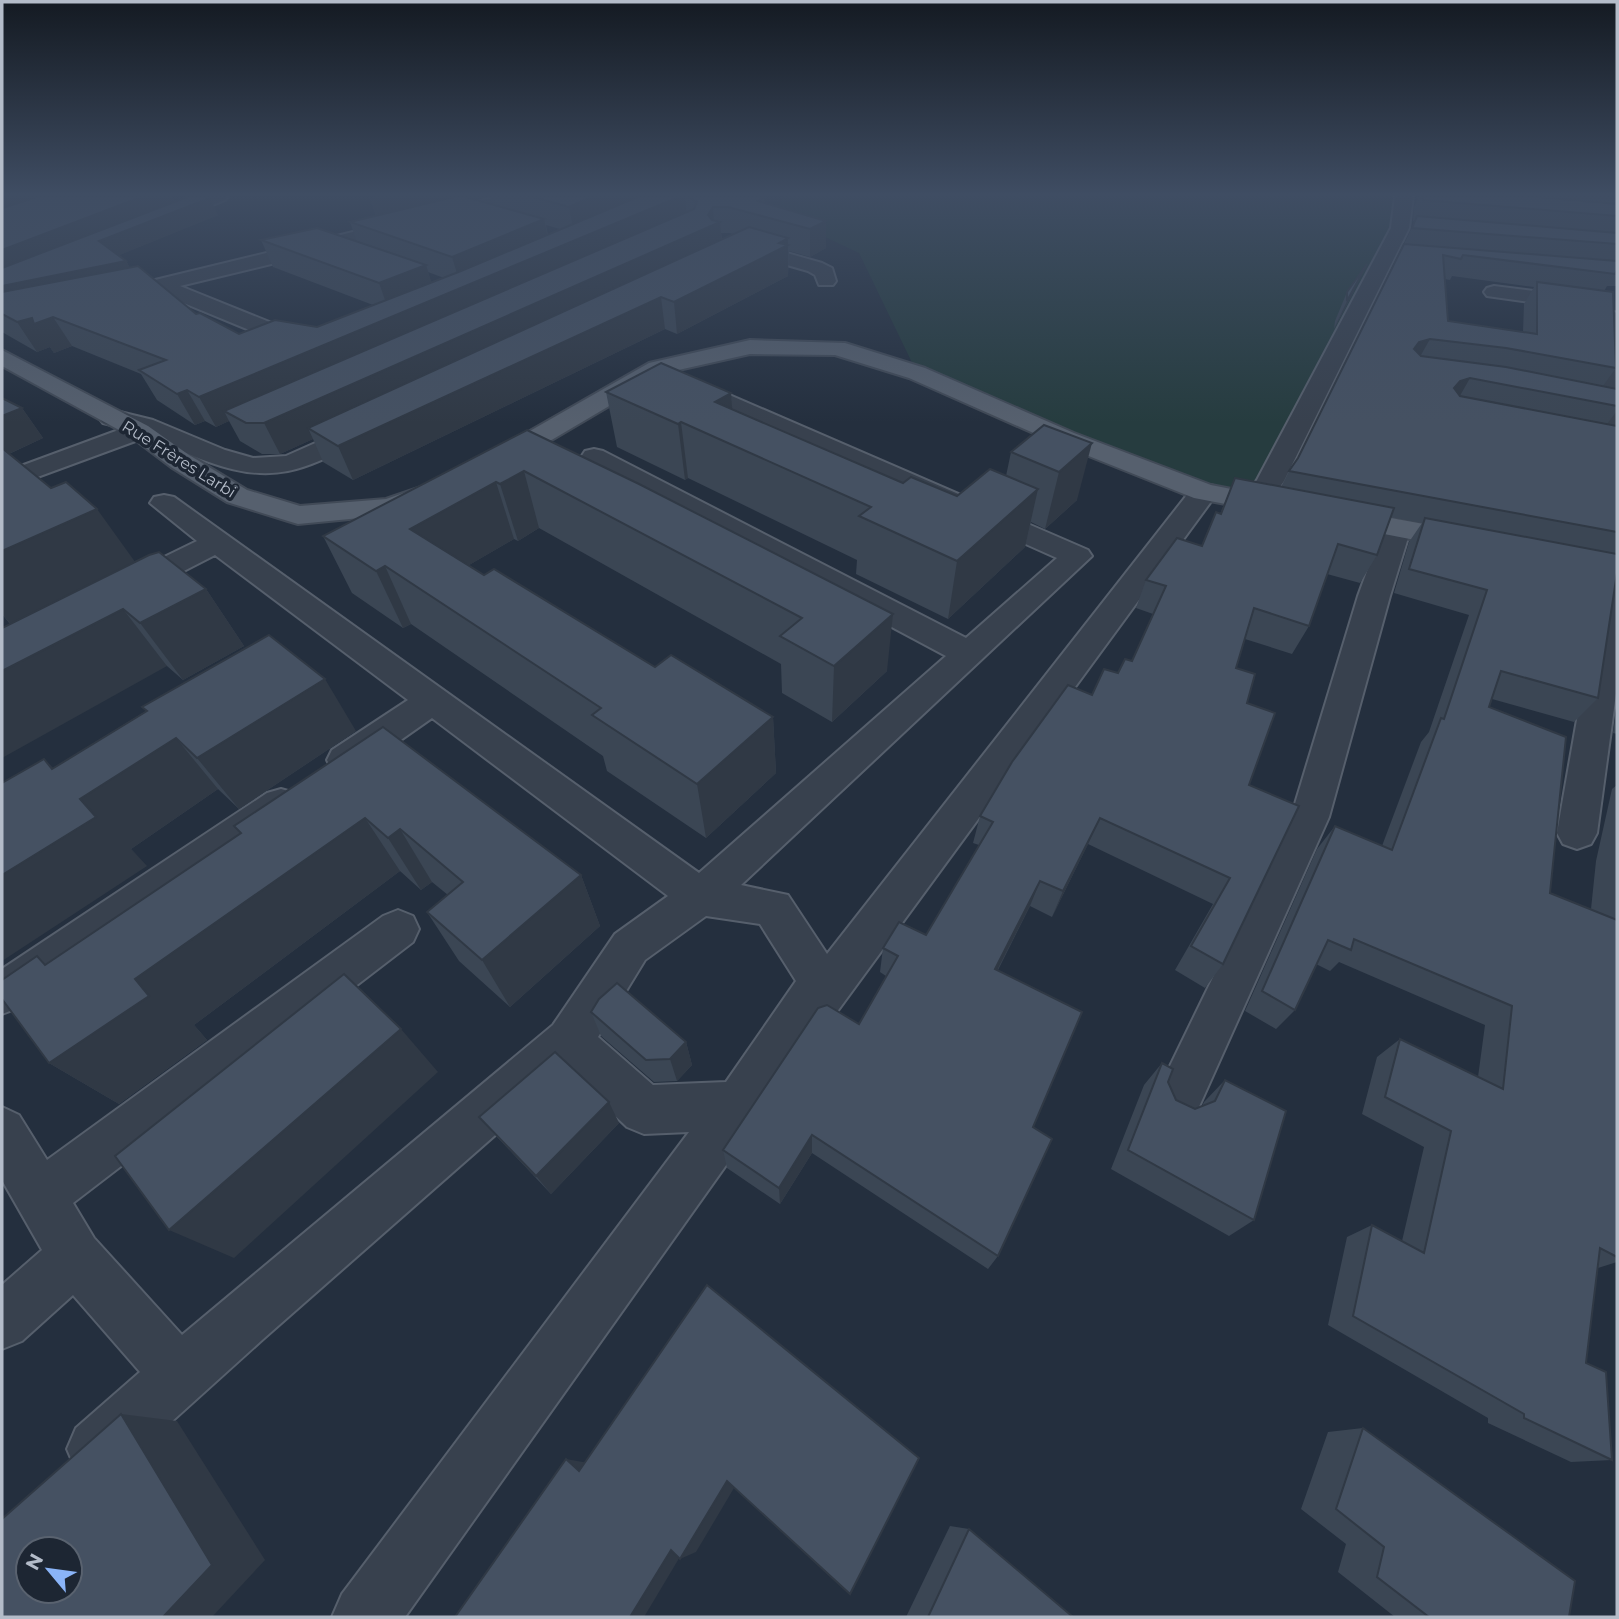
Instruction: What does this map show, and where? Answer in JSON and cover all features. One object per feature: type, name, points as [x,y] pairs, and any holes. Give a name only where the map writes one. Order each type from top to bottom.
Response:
[{"type":"main road","name":"Rue Frères Larbi","points":[[2,357],[112,418],[188,455],[237,496],[298,515],[391,507],[460,479],[657,369],[750,347],[837,348],[917,373],[1065,438],[1205,492],[1489,545]]},
{"type":"street","points":[[132,290],[214,272]]},
{"type":"street","points":[[824,272],[826,281]]},
{"type":"street","points":[[1255,502],[1270,481],[1377,272]]},
{"type":"street","points":[[158,285],[305,345],[328,347]]},
{"type":"street","points":[[1494,292],[1612,300],[1616,416]]},
{"type":"street","points":[[71,1473],[180,1375],[569,1041],[630,947],[700,897],[1077,556],[711,394]]},
{"type":"street","points":[[1587,399],[1616,416]]},
{"type":"street","points":[[112,418],[145,426],[188,455],[262,466],[291,464],[390,417]]},
{"type":"street","points":[[2,482],[139,431]]},
{"type":"street","points":[[188,455],[221,438]]},
{"type":"street","points":[[1590,438],[1617,444]]},
{"type":"street","points":[[594,457],[969,654]]},
{"type":"street","points":[[365,1617],[739,1106],[1205,492]]},
{"type":"street","points":[[164,503],[700,897],[773,908],[821,982],[739,1106]]},
{"type":"street","points":[[1176,1103],[1310,817],[1374,596],[1397,528]]},
{"type":"street","points":[[98,601],[218,542]]},
{"type":"street","points":[[1577,833],[1609,572]]},
{"type":"street","points":[[2,994],[433,701]]},
{"type":"street","points":[[39,1197],[398,929]]},
{"type":"street","points":[[569,1041],[643,1110],[739,1106]]},
{"type":"street","points":[[2,1132],[75,1257],[180,1375]]},
{"type":"street","points":[[2,1321],[75,1257]]},
{"type":"green space","points":[[868,272],[1377,272],[1255,502],[1204,492],[917,373]]},
{"type":"building","points":[[2,272],[74,272],[2,286]]},
{"type":"building","points":[[109,272],[145,272],[196,314],[200,313],[239,334],[275,320],[317,327],[460,272],[500,272],[199,397],[187,390],[177,394],[139,370],[166,360],[53,317],[34,324],[32,318],[17,322],[2,314],[2,292]]},
{"type":"building","points":[[348,272],[409,272],[379,283]]},
{"type":"building","points":[[548,272],[608,272],[264,423],[246,423],[224,411]]},
{"type":"building","points":[[651,272],[735,272],[674,302],[661,297],[338,446],[308,428]]},
{"type":"building","points":[[1362,272],[1363,272],[1347,301],[1347,292]]},
{"type":"building","points":[[1390,272],[1444,272],[1448,321],[1537,334],[1537,282],[1613,292],[1616,368],[1506,348],[1430,339],[1419,342],[1414,349],[1421,356],[1506,367],[1617,389],[1617,406],[1470,378],[1460,381],[1454,388],[1460,396],[1617,426],[1617,532],[1289,471],[1298,458]]},
{"type":"building","points":[[661,363],[731,393],[715,402],[903,483],[911,477],[957,496],[990,469],[1038,489],[957,561],[859,516],[871,507],[681,422],[678,424],[606,392]]},
{"type":"building","points":[[2,398],[22,408],[2,416]]},
{"type":"building","points":[[1044,425],[1092,443],[1059,472],[1011,452]]},
{"type":"building","points":[[527,430],[893,614],[834,666],[780,636],[802,618],[524,471],[500,484],[496,482],[410,529],[484,575],[494,569],[655,667],[671,655],[773,717],[697,784],[592,715],[601,708],[385,566],[376,571],[323,536]]},
{"type":"building","points":[[2,448],[51,488],[66,482],[97,509],[2,551]]},
{"type":"building","points":[[1235,478],[1394,508],[1377,555],[1338,544],[1309,626],[1254,608],[1236,668],[1255,674],[1247,703],[1275,713],[1249,785],[1299,806],[1223,964],[1191,946],[1230,878],[1100,818],[1063,891],[1040,881],[995,969],[1082,1012],[1033,1127],[1052,1139],[998,1256],[812,1135],[779,1188],[723,1150],[818,1008],[827,1005],[859,1024],[898,956],[883,948],[899,922],[926,935],[993,822],[980,816],[1012,762],[1068,685],[1092,695],[1104,669],[1118,673],[1125,659],[1132,661],[1166,586],[1146,580],[1177,538],[1202,546],[1216,512],[1221,514]]},
{"type":"building","points":[[1425,518],[1617,554],[1617,573],[1598,698],[1501,671],[1489,707],[1566,737],[1550,893],[1617,920],[1617,1257],[1600,1248],[1586,1363],[1606,1372],[1612,1460],[1524,1418],[1524,1414],[1353,1316],[1372,1225],[1424,1253],[1451,1131],[1385,1097],[1400,1039],[1503,1089],[1512,1006],[1354,939],[1351,950],[1328,940],[1295,1010],[1262,991],[1335,826],[1392,850],[1441,718],[1444,719],[1487,590],[1409,569]]},
{"type":"building","points":[[159,552],[206,589],[140,623],[123,609],[2,671],[2,628]]},
{"type":"building","points":[[269,635],[325,679],[197,758],[176,738],[80,799],[96,817],[2,875],[2,783],[44,759],[52,769],[147,711],[142,707]]},
{"type":"building","points":[[383,727],[581,875],[482,960],[427,912],[463,882],[400,829],[388,838],[365,818],[135,979],[149,996],[49,1063],[2,999],[2,980],[37,956],[45,965],[241,833],[234,826]]},
{"type":"building","points":[[344,974],[401,1029],[169,1230],[115,1156]]},
{"type":"building","points":[[617,983],[686,1042],[670,1059],[646,1060],[591,1012],[599,999]]},
{"type":"building","points":[[555,1052],[609,1102],[536,1176],[479,1117]]},
{"type":"building","points":[[1162,1063],[1173,1069],[1168,1082],[1176,1100],[1195,1109],[1215,1101],[1225,1080],[1286,1111],[1254,1220],[1128,1150]]},
{"type":"building","points":[[707,1285],[919,1458],[850,1594],[727,1481],[680,1559],[671,1550],[630,1617],[455,1617],[566,1459],[579,1471]]},
{"type":"building","points":[[121,1414],[212,1565],[163,1617],[2,1617],[2,1519]]},
{"type":"building","points":[[1363,1428],[1575,1581],[1569,1617],[1429,1617],[1377,1577],[1384,1547],[1336,1509]]},
{"type":"building","points":[[969,1529],[1073,1617],[928,1617]]}]
